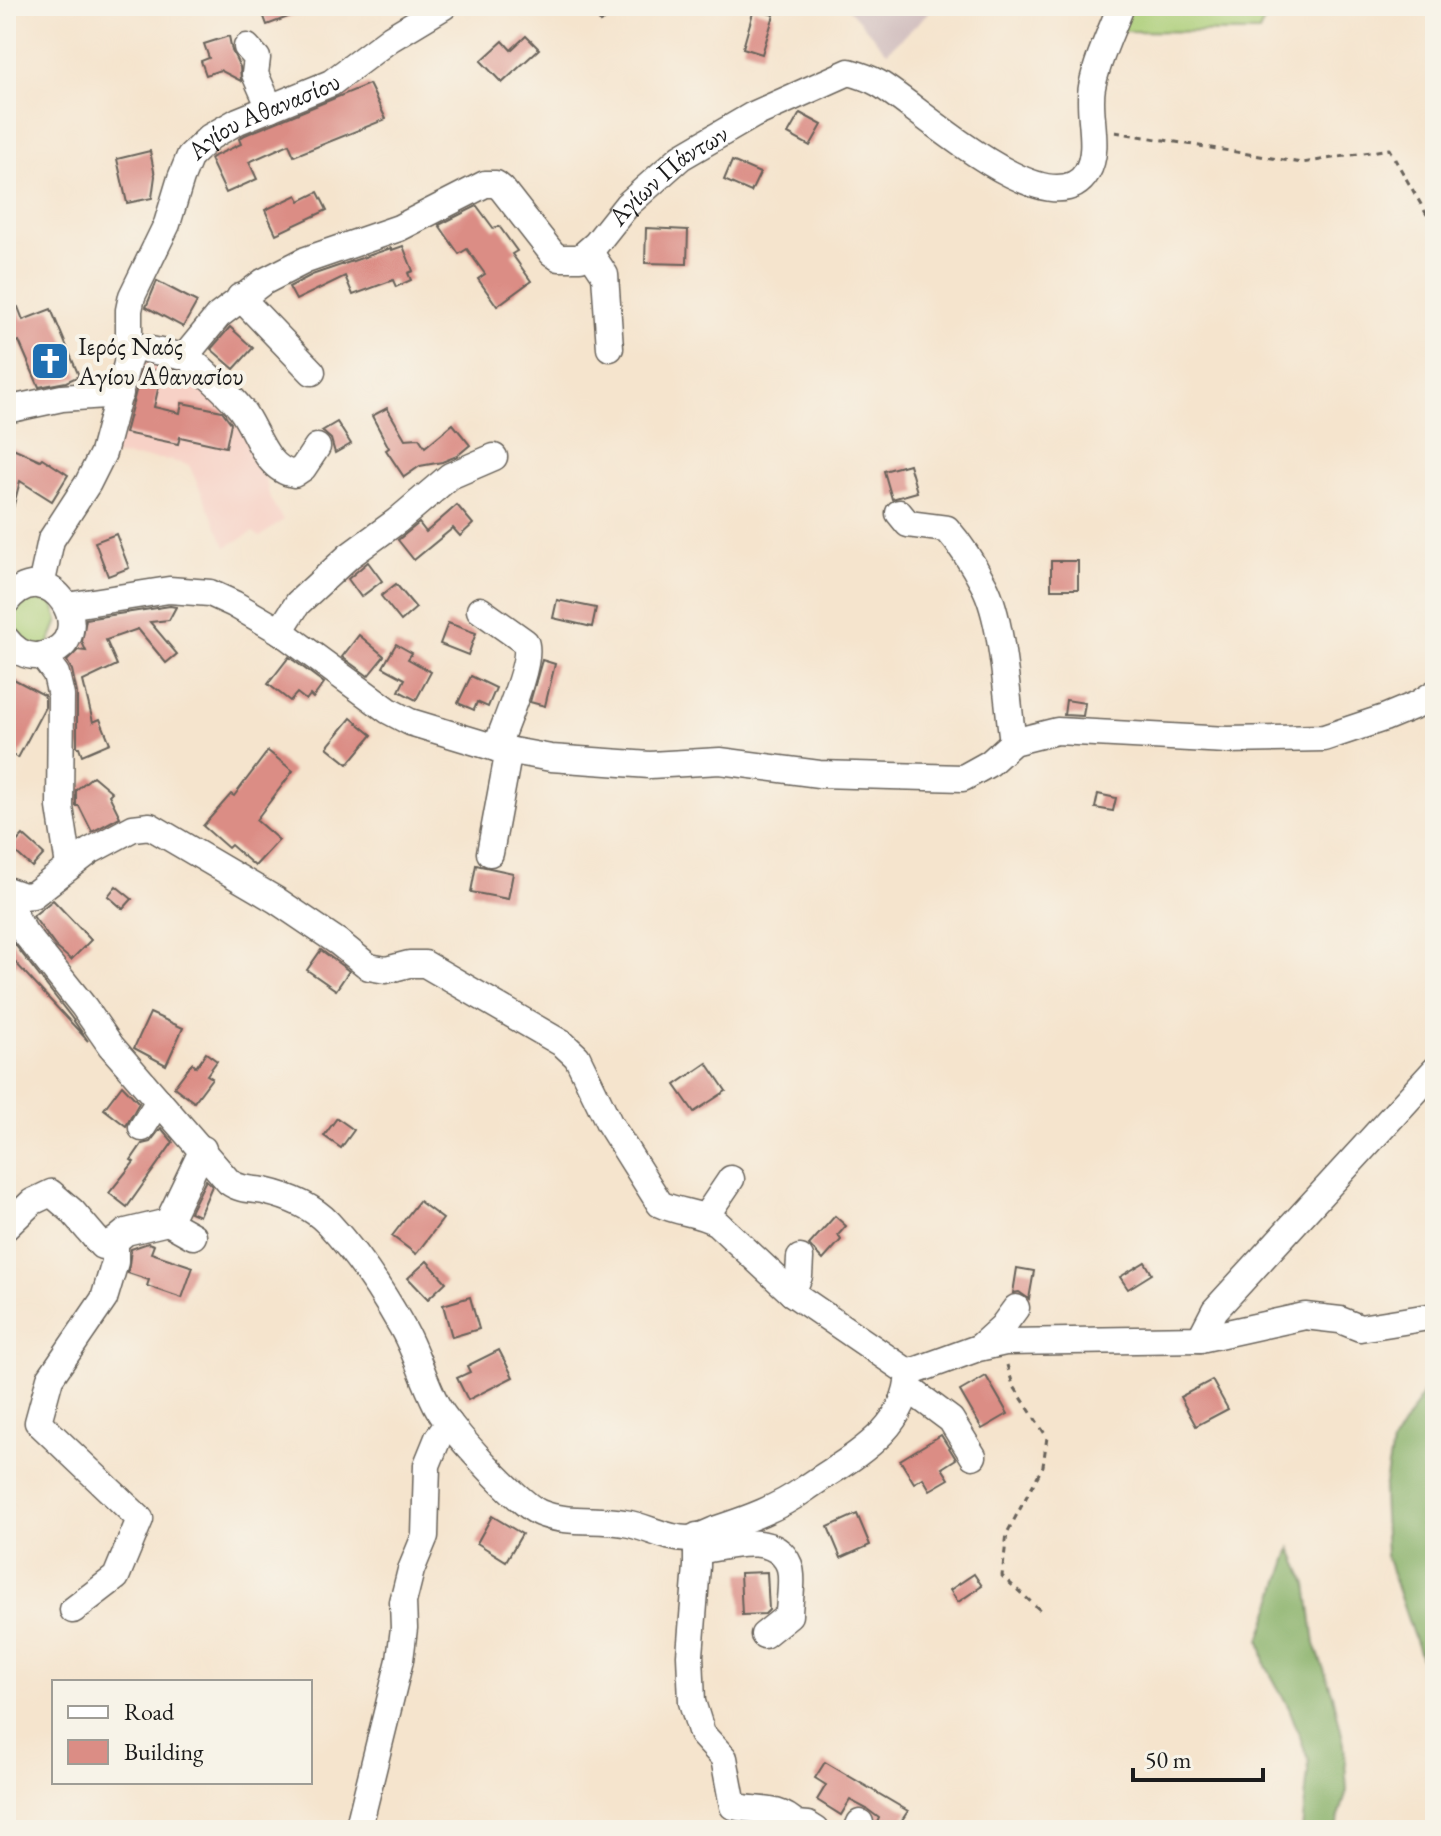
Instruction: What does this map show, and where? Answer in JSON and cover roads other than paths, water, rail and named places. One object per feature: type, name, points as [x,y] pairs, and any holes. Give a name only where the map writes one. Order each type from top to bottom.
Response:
[{"type":"street","name":"Αγίου Αθανασίου","points":[[41,586],[51,540],[88,483],[103,453],[131,346],[129,310],[132,296],[167,224],[190,156],[222,129],[331,83],[391,38],[444,6]]},
{"type":"street","name":"Αγίων Πάντων","points":[[186,355],[218,316],[240,297],[306,260],[399,228],[492,183],[510,198],[552,253],[559,258],[580,258],[627,205],[681,157],[753,115],[849,72],[879,84],[959,143],[1014,177],[1054,189],[1080,180],[1088,170],[1092,156],[1092,86],[1121,6]]},
{"type":"street","points":[[247,47],[257,58],[255,74],[270,108]]},
{"type":"street","points":[[589,251],[605,275],[610,348]]},
{"type":"street","points":[[240,297],[312,372]]},
{"type":"street","points":[[131,346],[186,355],[240,408],[269,458],[286,472],[294,474],[303,468],[317,447]]},
{"type":"street","points":[[6,410],[62,398],[120,394]]},
{"type":"street","points":[[280,631],[298,603],[338,565],[450,476],[494,457]]},
{"type":"street","points":[[899,513],[908,524],[947,529],[985,586],[998,633],[1013,742]]},
{"type":"street","points":[[6,639],[21,652],[42,655],[57,649],[67,636],[71,621],[67,606],[58,593],[41,586],[20,589],[7,599]]},
{"type":"street","points":[[67,606],[139,593],[198,591],[228,600],[280,631],[401,718],[431,730],[551,758],[650,765],[720,761],[819,774],[963,778],[990,763],[1013,742],[1057,731],[1227,740],[1324,738],[1384,718],[1435,693]]},
{"type":"street","points":[[480,610],[525,642],[528,648],[502,749],[490,853]]},
{"type":"street","points":[[42,655],[56,674],[61,696],[60,807],[69,866]]},
{"type":"street","points":[[7,890],[23,896],[33,895],[85,853],[125,832],[142,825],[150,826],[276,900],[369,967],[386,970],[416,963],[444,973],[563,1044],[577,1057],[609,1123],[660,1204],[672,1210],[706,1216],[717,1223],[792,1293],[908,1380],[951,1420],[973,1456]]},
{"type":"street","points":[[7,890],[12,911],[24,932],[111,1046],[234,1185],[296,1202],[317,1213],[332,1227],[402,1326],[437,1405],[449,1423],[512,1492],[540,1513],[572,1520],[622,1522],[689,1539],[697,1544],[761,1542],[779,1552],[789,1566],[789,1615],[764,1635]]},
{"type":"street","points":[[1200,1339],[1215,1310],[1435,1070]]},
{"type":"street","points":[[142,1128],[159,1101]]},
{"type":"street","points":[[168,1222],[203,1149]]},
{"type":"street","points":[[706,1216],[731,1179]]},
{"type":"street","points":[[6,1227],[32,1202],[51,1193],[72,1211],[102,1246],[126,1232],[168,1222],[193,1236]]},
{"type":"street","points":[[73,1610],[116,1577],[140,1519],[38,1422],[50,1378],[104,1299],[115,1262],[115,1241]]},
{"type":"street","points":[[792,1293],[799,1276],[800,1258]]},
{"type":"street","points":[[989,1345],[1016,1308]]},
{"type":"street","points":[[908,1380],[989,1345],[1200,1339],[1305,1316],[1340,1320],[1360,1328],[1435,1316]]},
{"type":"street","points":[[697,1544],[792,1498],[858,1452],[890,1426],[901,1409],[908,1380]]},
{"type":"street","points":[[358,1830],[400,1660],[403,1602],[411,1570],[425,1536],[427,1465],[438,1438],[449,1423]]},
{"type":"street","points":[[697,1544],[690,1676],[692,1702],[699,1728],[705,1739],[724,1758],[733,1806],[759,1808],[809,1821]]},
{"type":"waterway","points":[[1435,1475],[1427,1504],[1435,1528]]},
{"type":"place","name":"Ιερός Ναός Αγίου Αθανασίου","points":[[50,361]]}]
